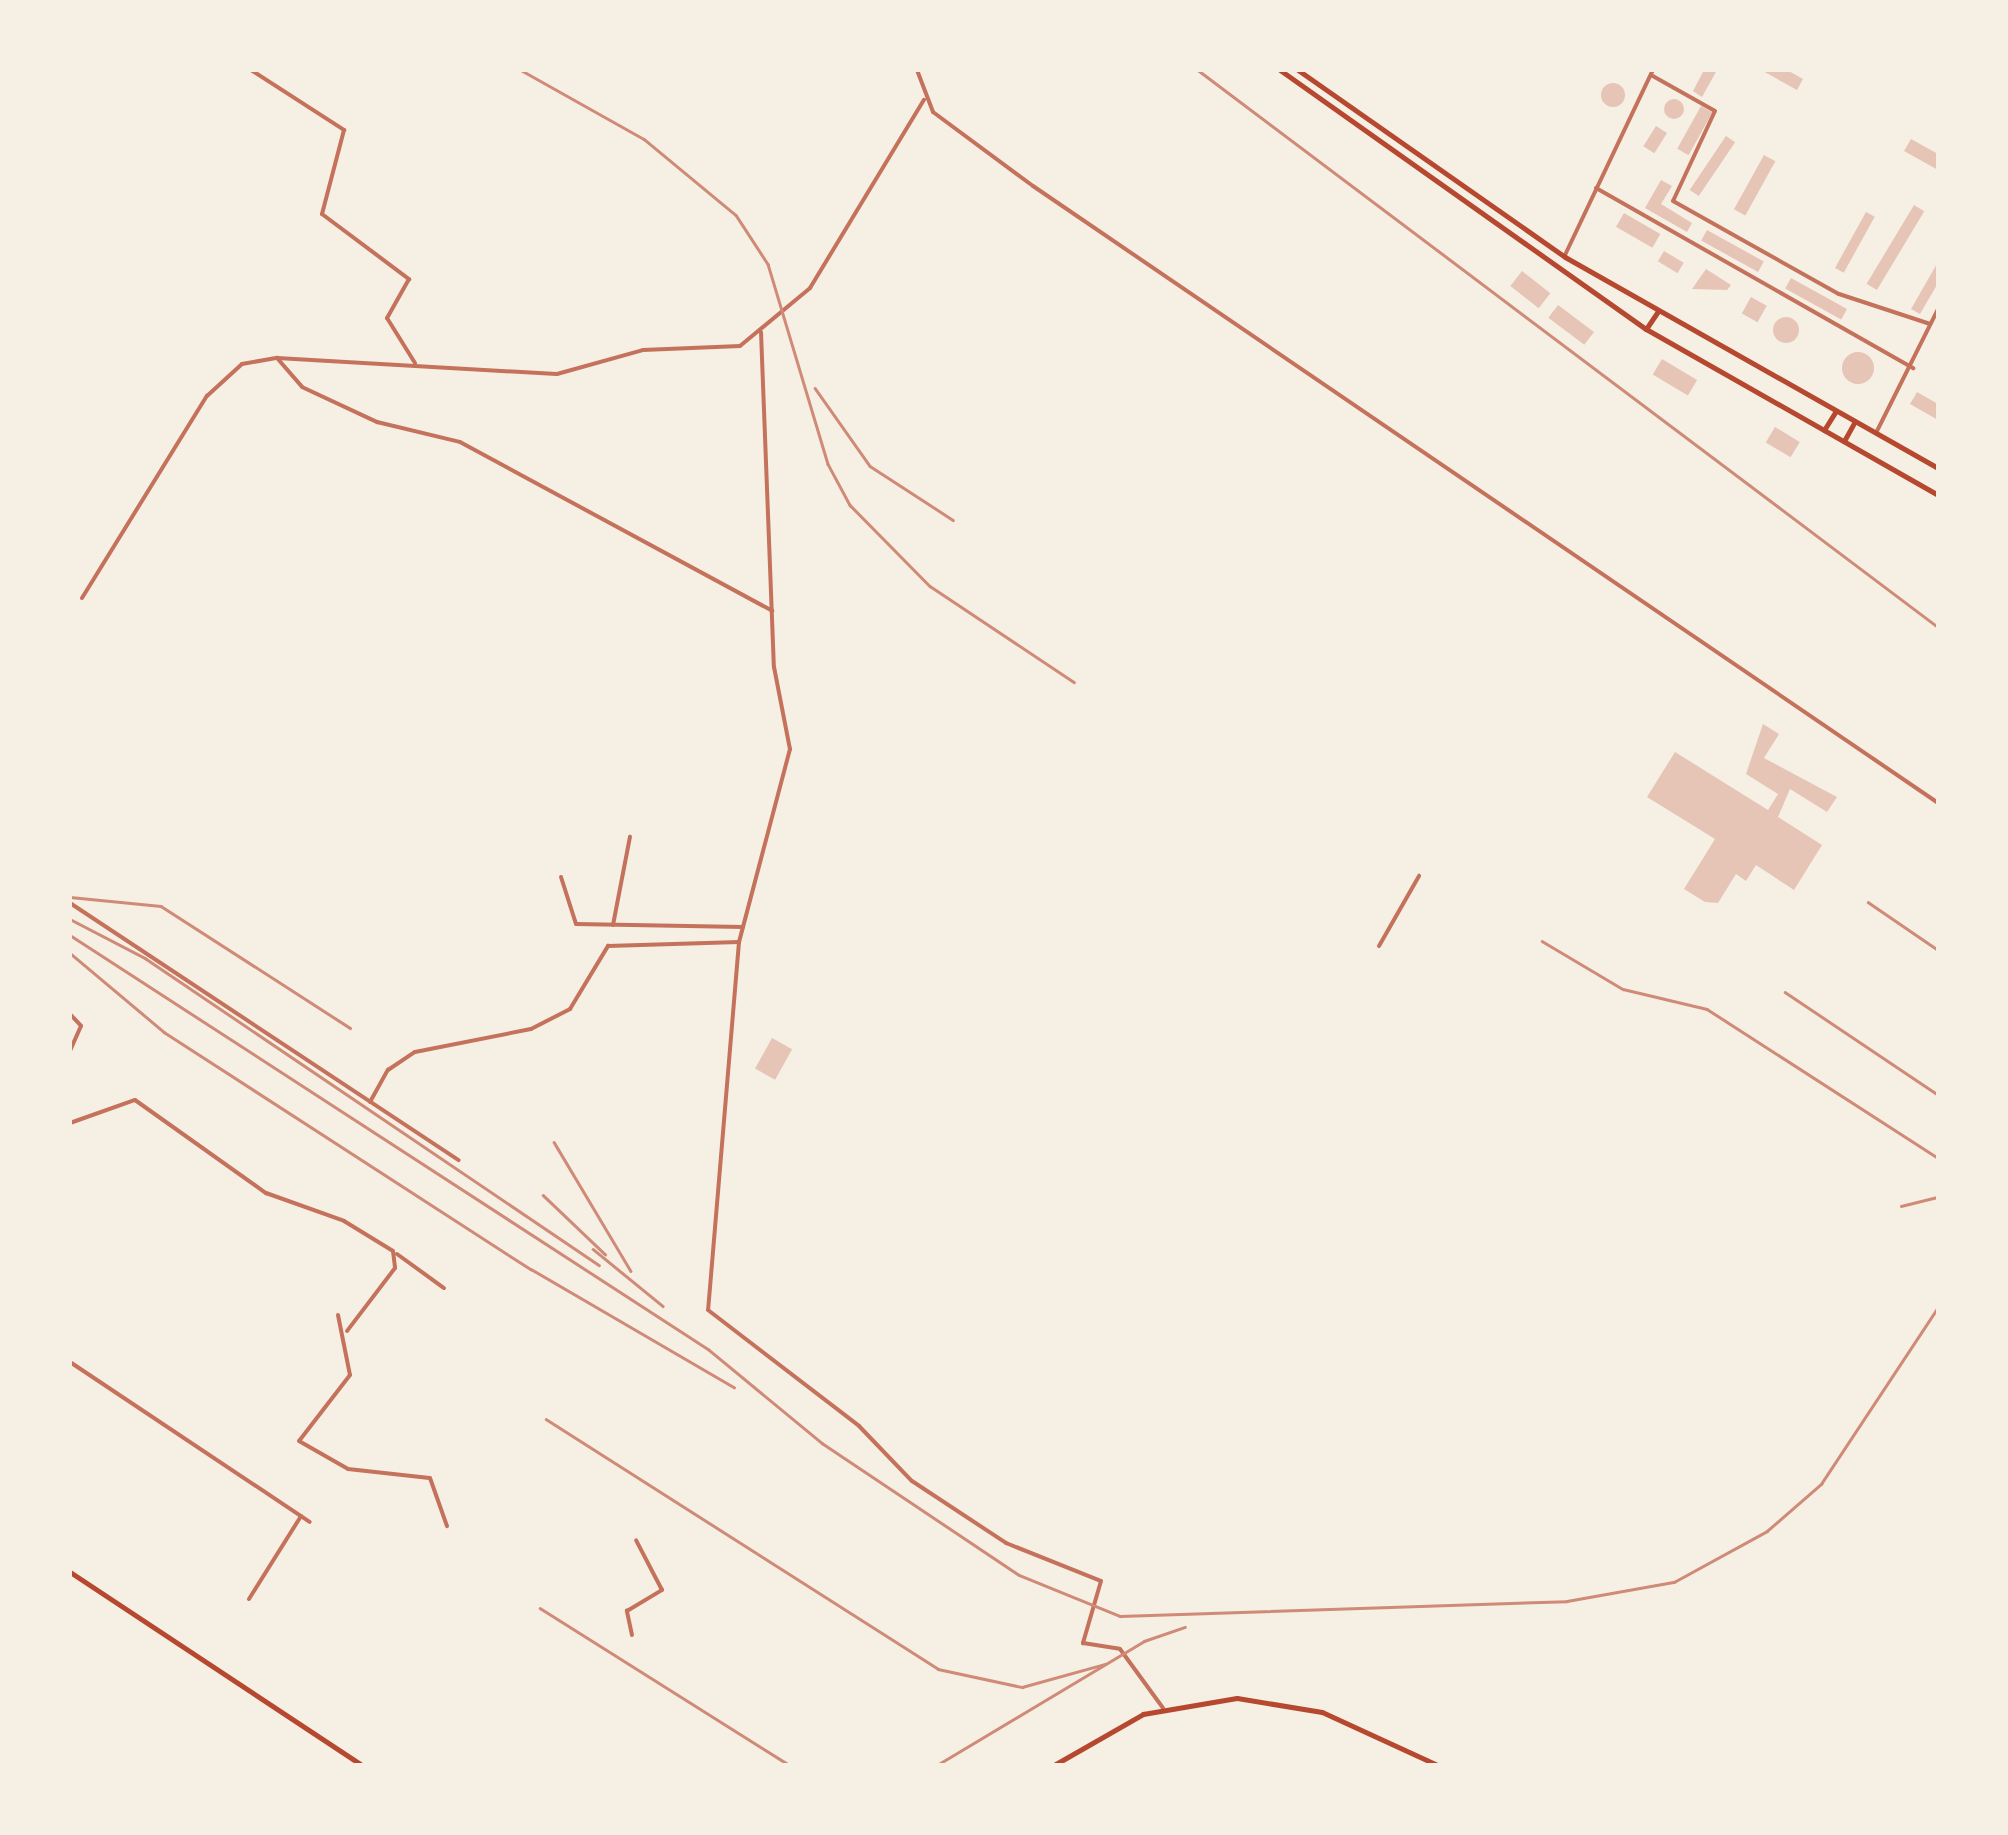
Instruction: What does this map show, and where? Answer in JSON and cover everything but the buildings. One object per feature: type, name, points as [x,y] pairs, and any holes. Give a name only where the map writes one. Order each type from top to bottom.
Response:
[{"type":"main road","points":[[1280,70],[1646,329],[1938,495]]},
{"type":"main road","points":[[1298,70],[1565,257],[1938,468]]},
{"type":"main road","points":[[1646,329],[1658,310]]},
{"type":"main road","points":[[1824,430],[1836,410]]},
{"type":"main road","points":[[1844,441],[1857,423]]},
{"type":"main road","points":[[70,1572],[362,1765]]},
{"type":"main road","points":[[1054,1765],[1163,1708],[1225,1698],[1294,1704],[1437,1765]]},
{"type":"street","points":[[250,70],[344,130],[322,214],[409,278],[388,318],[416,364]]},
{"type":"street","points":[[82,598],[207,396],[242,364],[277,358],[557,374],[642,350],[728,349],[760,332],[810,288],[924,100],[918,70]]},
{"type":"street","points":[[1565,257],[1652,73],[1715,111],[1673,201],[1839,294],[1930,324]]},
{"type":"street","points":[[924,100],[1230,323],[1938,803]]},
{"type":"street","points":[[1596,188],[1912,368]]},
{"type":"street","points":[[1876,433],[1912,368],[1938,309]]},
{"type":"street","points":[[760,332],[772,611],[790,749],[740,942],[720,1097],[711,1316],[858,1426],[912,1482],[1006,1543],[1100,1581],[1083,1643],[1116,1646],[1163,1708]]},
{"type":"street","points":[[277,358],[302,387],[377,422],[460,442],[772,611]]},
{"type":"street","points":[[613,925],[630,837]]},
{"type":"street","points":[[1379,946],[1419,876]]},
{"type":"street","points":[[561,877],[576,924],[743,927]]},
{"type":"street","points":[[70,903],[459,1160]]},
{"type":"street","points":[[370,1102],[388,1070],[414,1052],[530,1029],[570,1009],[608,946],[740,942]]},
{"type":"street","points":[[70,1014],[81,1026],[70,1052]]},
{"type":"street","points":[[70,1123],[135,1100],[266,1193],[344,1221],[444,1288]]},
{"type":"street","points":[[347,1331],[395,1268],[393,1252]]},
{"type":"street","points":[[338,1315],[347,1331],[350,1374],[299,1442],[348,1469],[430,1478],[448,1526]]},
{"type":"street","points":[[70,1362],[310,1522]]},
{"type":"street","points":[[249,1599],[301,1516]]},
{"type":"street","points":[[632,1636],[627,1611],[662,1590],[636,1540]]},
{"type":"railway","points":[[521,70],[644,139],[736,215],[768,264],[828,464],[850,505],[930,586],[1074,682]]},
{"type":"railway","points":[[1198,70],[1938,627]]},
{"type":"railway","points":[[815,388],[870,466],[953,520]]},
{"type":"railway","points":[[70,897],[161,906],[350,1028]]},
{"type":"railway","points":[[1868,902],[1938,950]]},
{"type":"railway","points":[[70,919],[145,958],[599,1265]]},
{"type":"railway","points":[[70,935],[708,1349],[822,1443],[1019,1575],[1120,1616],[1567,1601],[1674,1582],[1767,1531],[1821,1484],[1938,1307]]},
{"type":"railway","points":[[1542,941],[1623,989],[1707,1009],[1938,1158]]},
{"type":"railway","points":[[70,953],[164,1032],[531,1269],[734,1387]]},
{"type":"railway","points":[[1785,992],[1938,1095]]},
{"type":"railway","points":[[554,1142],[631,1271]]},
{"type":"railway","points":[[543,1195],[605,1254]]},
{"type":"railway","points":[[1901,1206],[1938,1197]]},
{"type":"railway","points":[[593,1249],[663,1306]]},
{"type":"railway","points":[[546,1419],[938,1669],[1022,1687],[1105,1664]]},
{"type":"railway","points":[[540,1608],[789,1765]]},
{"type":"railway","points":[[937,1765],[1144,1641],[1185,1627]]}]
